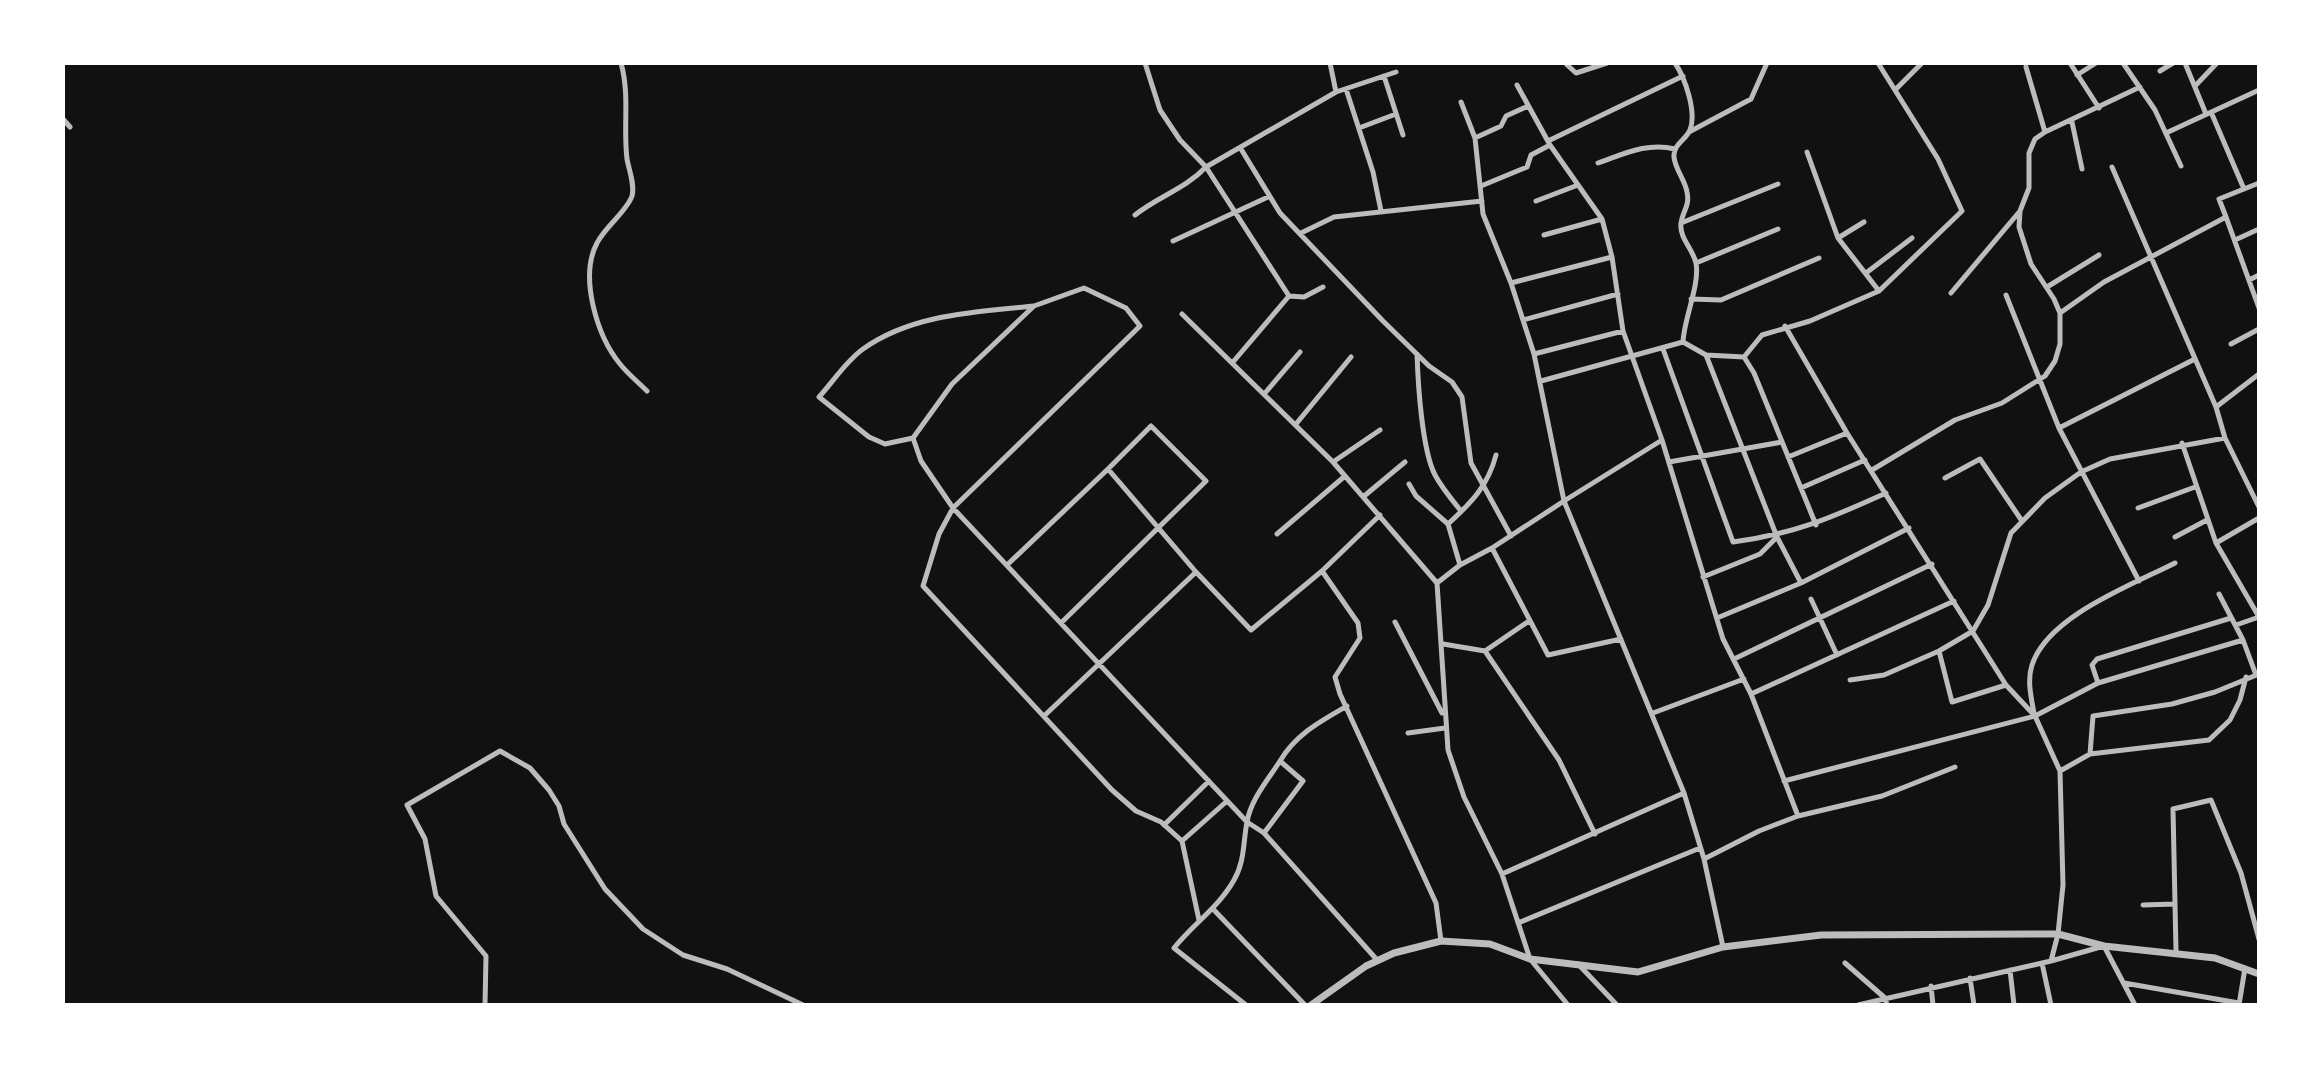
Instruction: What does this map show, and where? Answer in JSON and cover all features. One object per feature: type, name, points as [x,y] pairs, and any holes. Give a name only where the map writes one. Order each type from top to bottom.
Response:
[{"type":"street","points":[[621,63],[626,79],[627,156],[633,192],[629,202],[609,223],[595,246],[590,287],[605,339],[620,364],[647,391]]},
{"type":"street","points":[[1145,63],[1160,110],[1180,140],[1206,167],[1233,213],[1289,296]]},
{"type":"street","points":[[1330,63],[1336,92]]},
{"type":"street","points":[[1565,63],[1576,74],[1607,63]]},
{"type":"street","points":[[1675,63],[1683,76],[1692,121],[1689,132]]},
{"type":"street","points":[[1683,342],[1696,263],[1684,238],[1681,223],[1689,205],[1687,189],[1674,158],[1675,149],[1689,132],[1751,99],[1767,63]]},
{"type":"street","points":[[1744,357],[1762,335],[1785,326],[1810,321],[1879,291],[1962,211],[1938,159],[1878,63]]},
{"type":"street","points":[[1895,90],[1922,63]]},
{"type":"street","points":[[2070,63],[2099,108]]},
{"type":"street","points":[[2077,75],[2096,63]]},
{"type":"street","points":[[2123,63],[2166,133],[2181,166]]},
{"type":"street","points":[[2160,71],[2173,63]]},
{"type":"street","points":[[2185,63],[2244,189]]},
{"type":"street","points":[[2196,85],[2217,63]]},
{"type":"street","points":[[2026,68],[2045,132]]},
{"type":"street","points":[[1135,215],[1158,196],[1190,183],[1206,167],[1336,92],[1396,72]]},
{"type":"street","points":[[1384,76],[1403,135]]},
{"type":"street","points":[[1481,186],[1527,167],[1531,155],[1549,143],[1683,76]]},
{"type":"street","points":[[1517,85],[1549,143],[1602,219],[1612,257],[1623,331],[1662,440],[1703,577],[1717,618],[1751,694],[1798,816]]},
{"type":"street","points":[[1872,470],[1955,420],[2003,402],[2042,377],[2060,344],[2060,313],[2031,264],[2019,227],[2029,188],[2029,153],[2035,139],[2045,132],[2072,122],[2140,87]]},
{"type":"street","points":[[1346,89],[1373,173],[1381,211]]},
{"type":"street","points":[[2166,133],[2259,90]]},
{"type":"street","points":[[1461,102],[1475,138],[1486,225],[1511,283],[1541,381],[1564,501],[1684,793],[1704,859],[1723,947]]},
{"type":"street","points":[[1475,138],[1501,126],[1506,116],[1528,106]]},
{"type":"street","points":[[1359,128],[1396,114]]},
{"type":"street","points":[[63,119],[70,127]]},
{"type":"street","points":[[2072,122],[2082,169]]},
{"type":"street","points":[[1598,163],[1644,147],[1658,145],[1675,149]]},
{"type":"street","points":[[1241,149],[1268,197],[1417,354],[1451,382],[1462,397],[1471,463],[1511,536]]},
{"type":"street","points":[[1807,152],[1838,238],[1879,291]]},
{"type":"street","points":[[2112,167],[2152,255],[2193,360],[2216,407],[2225,438],[2259,507]]},
{"type":"street","points":[[1681,223],[1778,184]]},
{"type":"street","points":[[2259,184],[2219,200],[2259,308]]},
{"type":"street","points":[[1536,201],[1578,185]]},
{"type":"street","points":[[1173,241],[1268,197]]},
{"type":"street","points":[[1301,233],[1334,217],[1482,201]]},
{"type":"street","points":[[1951,293],[2021,211]]},
{"type":"street","points":[[2060,313],[2104,282],[2226,217]]},
{"type":"street","points":[[1544,235],[1602,219]]},
{"type":"street","points":[[1838,238],[1864,222]]},
{"type":"street","points":[[1696,263],[1778,229]]},
{"type":"street","points":[[2235,240],[2259,229]]},
{"type":"street","points":[[1866,273],[1912,238]]},
{"type":"street","points":[[2047,288],[2099,255]]},
{"type":"street","points":[[1511,283],[1612,257]]},
{"type":"street","points":[[1691,299],[1720,300],[1819,258]]},
{"type":"street","points":[[2249,280],[2259,275]]},
{"type":"street","points":[[1289,296],[1304,297],[1323,287]]},
{"type":"street","points":[[1034,306],[952,384],[913,438],[886,444],[869,437],[819,397],[862,350],[907,325],[972,312],[1034,306],[1084,288],[1126,308],[1140,326],[953,508],[939,534],[923,586],[1112,790],[1136,811],[1164,825],[1182,841],[1199,920]]},
{"type":"street","points":[[1523,320],[1618,293]]},
{"type":"street","points":[[2006,295],[2042,377],[2059,428],[2138,581]]},
{"type":"street","points":[[1233,362],[1289,296]]},
{"type":"street","points":[[1182,314],[1333,462],[1437,583],[1448,750],[1464,797],[1502,874],[1530,959],[1568,1005]]},
{"type":"street","points":[[1785,326],[1847,433],[2006,685],[2035,716]]},
{"type":"street","points":[[2231,344],[2259,329]]},
{"type":"street","points":[[1534,354],[1623,331]]},
{"type":"street","points":[[1541,381],[1683,342],[1706,355],[1744,357]]},
{"type":"street","points":[[1663,349],[1733,542],[1776,537],[1816,525],[1886,493]]},
{"type":"street","points":[[1265,393],[1300,352]]},
{"type":"street","points":[[1417,354],[1418,395],[1428,454],[1434,474],[1461,512]]},
{"type":"street","points":[[1706,355],[1776,537],[1801,583]]},
{"type":"street","points":[[1296,424],[1351,357]]},
{"type":"street","points":[[1744,357],[1754,373],[1816,525]]},
{"type":"street","points":[[2059,428],[2193,360]]},
{"type":"street","points":[[2216,407],[2259,374]]},
{"type":"street","points":[[1007,565],[1151,426],[1206,481],[1061,623]]},
{"type":"street","points":[[1333,462],[1380,430]]},
{"type":"street","points":[[1788,457],[1847,433]]},
{"type":"street","points":[[913,438],[921,461],[953,508],[1247,822],[1264,833],[1378,961]]},
{"type":"street","points":[[1850,680],[1884,676],[1973,631],[1988,605],[2011,533],[2045,498],[2081,472],[2110,459],[2182,443],[2225,438]]},
{"type":"street","points":[[1437,583],[1460,565],[1492,548],[1662,440]]},
{"type":"street","points":[[1669,462],[1782,442]]},
{"type":"street","points":[[2182,443],[2194,487],[2216,543],[2259,617],[2236,625]]},
{"type":"street","points":[[1448,524],[1483,488],[1491,476],[1496,454]]},
{"type":"street","points":[[1945,478],[1980,459],[2022,521]]},
{"type":"street","points":[[1801,488],[1865,460]]},
{"type":"street","points":[[1363,498],[1405,462]]},
{"type":"street","points":[[1108,469],[1196,572],[1251,630],[1322,571],[1380,515]]},
{"type":"street","points":[[1277,534],[1345,476]]},
{"type":"street","points":[[1409,484],[1416,496],[1448,524],[1460,565]]},
{"type":"street","points":[[2138,508],[2194,487]]},
{"type":"street","points":[[2216,543],[2259,518]]},
{"type":"street","points":[[2175,537],[2207,520]]},
{"type":"street","points":[[1717,618],[1801,583],[1909,528]]},
{"type":"street","points":[[1703,577],[1760,554],[1776,537]]},
{"type":"street","points":[[1492,548],[1548,655],[1620,639]]},
{"type":"street","points":[[2051,961],[2058,934],[2063,885],[2060,771],[2035,716],[2029,690],[2032,666],[2041,648],[2073,618],[2175,563]]},
{"type":"street","points":[[1734,659],[1932,564]]},
{"type":"street","points":[[1322,571],[1358,623],[1360,638],[1335,677],[1436,903],[1441,941]]},
{"type":"street","points":[[1044,716],[1196,572]]},
{"type":"street","points":[[2090,754],[2093,716],[2172,704],[2215,692],[2258,674],[2244,640],[2219,594]]},
{"type":"street","points":[[1811,599],[1837,655]]},
{"type":"street","points":[[1751,694],[1954,601]]},
{"type":"street","points":[[2098,683],[2092,665],[2104,655],[2231,618]]},
{"type":"street","points":[[1485,651],[1529,621]]},
{"type":"street","points":[[1395,622],[1444,716]]},
{"type":"street","points":[[1784,781],[2035,716],[2098,683],[2244,640]]},
{"type":"street","points":[[1443,643],[1485,651],[1559,760],[1595,834]]},
{"type":"street","points":[[1938,651],[1952,702],[2006,685]]},
{"type":"street","points":[[2060,771],[2090,754],[2209,740],[2230,720],[2240,700],[2246,677]]},
{"type":"street","points":[[1653,713],[1744,679]]},
{"type":"street","points":[[1246,1005],[1174,948],[1199,920],[1213,909],[1235,880],[1242,861],[1247,822],[1255,799],[1280,761],[1300,736],[1347,706]]},
{"type":"street","points":[[1408,733],[1445,728]]},
{"type":"street","points":[[485,1005],[486,956],[436,896],[425,839],[407,805],[500,751],[530,768],[549,790],[559,806],[564,824],[605,889],[643,929],[683,955],[727,969],[803,1005]]},
{"type":"street","points":[[1264,833],[1303,781],[1280,761]]},
{"type":"street","points":[[1704,859],[1759,831],[1798,816],[1882,796],[1955,767]]},
{"type":"street","points":[[1164,825],[1209,781]]},
{"type":"street","points":[[1502,874],[1684,793]]},
{"type":"street","points":[[2176,951],[2173,809],[2211,800],[2241,873],[2259,939]]},
{"type":"street","points":[[1182,841],[1227,801]]},
{"type":"street","points":[[1518,923],[1700,848]]},
{"type":"street","points":[[2143,905],[2175,904]]},
{"type":"street","points":[[1213,909],[1305,1005]]},
{"type":"street","points":[[1311,1005],[1378,961],[1418,945],[1441,941],[1490,944],[1530,959],[1638,972],[1723,947],[1821,934],[2058,934],[2104,946],[2176,951],[2215,958],[2259,974]]},
{"type":"street","points":[[1858,1005],[1931,986],[2051,961],[2104,946]]},
{"type":"street","points":[[2104,946],[2135,1005]]},
{"type":"street","points":[[1845,963],[1885,998],[1887,1005]]},
{"type":"street","points":[[2042,963],[2051,1005]]},
{"type":"street","points":[[1578,964],[1617,1005]]},
{"type":"street","points":[[2124,983],[2239,1004],[2245,968]]},
{"type":"street","points":[[2010,970],[2014,1005]]},
{"type":"street","points":[[1970,978],[1974,1005]]},
{"type":"street","points":[[1931,986],[1933,1005]]}]
